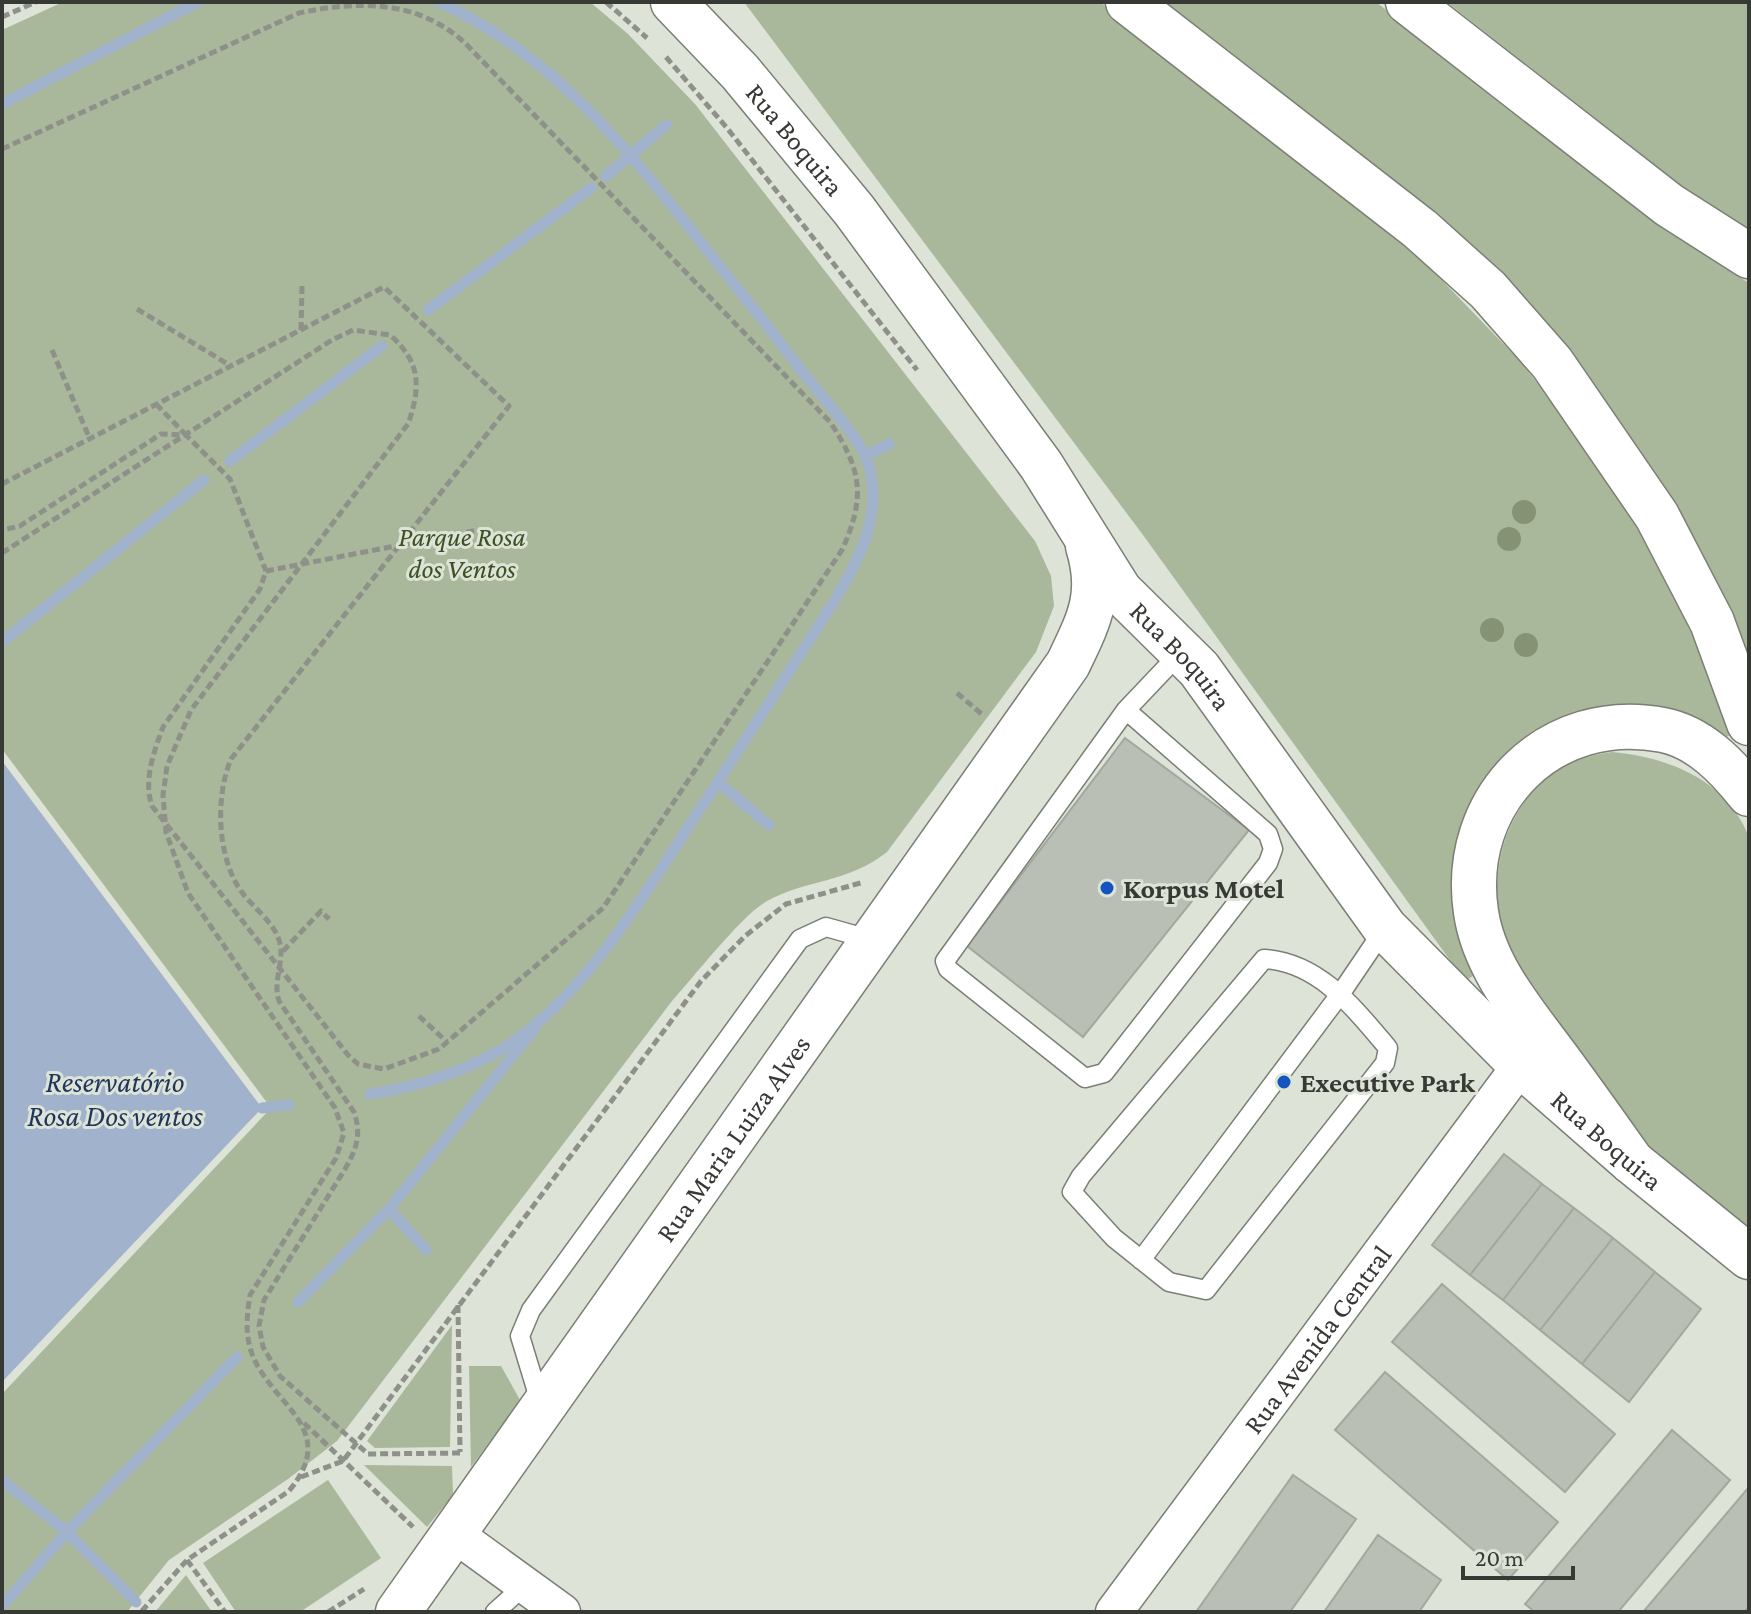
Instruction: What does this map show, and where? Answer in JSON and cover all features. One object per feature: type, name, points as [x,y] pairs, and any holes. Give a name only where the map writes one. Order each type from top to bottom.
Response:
[{"type":"main road","name":"Rua Boquira","points":[[673,2],[740,72],[854,210],[1041,465],[1125,597],[1177,646],[1385,928],[1521,1065],[1632,1162],[1749,1257]]},
{"type":"main road","points":[[1128,2],[1420,229],[1488,290],[1552,363],[1657,516],[1712,622],[1749,723]]},
{"type":"main road","points":[[1408,2],[1669,205],[1749,256]]},
{"type":"main road","name":"Rua Maria Luiza Alves","points":[[398,1612],[435,1532],[542,1408],[1068,664],[1087,623],[1096,584],[1082,528]]},
{"type":"main road","name":"Rua Maria Luiza Alves","points":[[1068,664],[1116,628],[1136,626],[1177,646]]},
{"type":"main road","points":[[1632,1162],[1503,983],[1484,947],[1475,911],[1474,867],[1479,841],[1492,808],[1508,784],[1531,761],[1556,742],[1609,727],[1665,730],[1694,742],[1719,759],[1749,794]]},
{"type":"street","name":"Rua Avenida Central","points":[[1114,1612],[1521,1065]]},
{"type":"street","points":[[435,1532],[525,1585],[562,1612]]},
{"type":"lane","points":[[1126,710],[1268,834],[1273,849],[1268,863],[1104,1073],[1085,1078],[948,969],[945,961],[1126,710],[1177,646]]},
{"type":"lane","points":[[542,1408],[520,1336],[531,1310],[800,939],[826,927],[872,940]]},
{"type":"lane","points":[[1141,1260],[1341,993],[1385,928]]},
{"type":"lane","points":[[1264,959],[1285,960],[1341,993],[1388,1048],[1385,1063],[1206,1290],[1169,1282],[1114,1238],[1072,1192],[1081,1176],[1264,959]]},
{"type":"lane","points":[[495,1612],[525,1585]]},
{"type":"path","points":[[2,17],[36,2]]},
{"type":"path","points":[[606,2],[650,40]]},
{"type":"path","points":[[2,149],[299,13],[348,3],[395,6],[423,14],[447,26],[465,43],[830,422],[847,447],[857,474],[859,499],[842,550],[603,908],[447,1042],[425,1056],[384,1069],[358,1064],[152,806],[148,789],[155,748],[163,727],[260,589],[266,571],[230,479],[156,404]]},
{"type":"path","points":[[659,50],[727,128],[924,379]]},
{"type":"path","points":[[301,330],[302,286]]},
{"type":"path","points":[[2,484],[384,287],[509,406],[231,759],[225,772],[223,826],[230,871],[240,890],[276,933],[282,952]]},
{"type":"path","points":[[137,309],[232,366]]},
{"type":"path","points":[[2,553],[332,340],[353,330],[390,335],[407,350],[418,378],[416,401],[408,424],[191,710],[167,766],[163,795],[166,832],[188,893],[343,1124],[344,1142],[336,1158],[250,1295],[247,1311],[252,1353],[275,1390],[304,1423],[343,1461],[435,1532]]},
{"type":"path","points":[[52,350],[89,437]]},
{"type":"path","points":[[2,530],[20,526],[161,434],[186,435]]},
{"type":"path","points":[[266,571],[304,561],[478,530]]},
{"type":"path","points":[[141,1612],[187,1560],[289,1491],[301,1477],[343,1461],[701,981],[734,947],[786,904],[868,881]]},
{"type":"path","points":[[329,919],[321,911],[282,952],[275,985],[279,1001],[354,1112],[358,1142],[345,1169],[264,1300],[259,1326],[263,1347],[280,1376],[368,1454],[460,1453]]},
{"type":"path","points":[[419,1016],[447,1042]]},
{"type":"path","points":[[458,1305],[461,1467]]},
{"type":"path","points":[[301,1477],[308,1441],[304,1423]]},
{"type":"path","points":[[187,1560],[225,1612]]},
{"type":"green space","name":"Parque Rosa dos Ventos","points":[[63,2],[590,2],[628,34],[695,104],[1035,541],[1051,576],[1054,606],[1036,652],[887,852],[857,870],[767,901],[745,919],[672,1001],[337,1441],[288,1479],[169,1560],[127,1612],[2,1612],[2,1394],[271,1108],[2,749],[2,30]]},
{"type":"green space","points":[[744,2],[1100,2],[1330,182],[1433,271],[1518,359],[1589,447],[1654,551],[1693,637],[1730,735],[1719,741],[1690,726],[1506,761],[1479,972],[1465,981],[1143,535]]},
{"type":"green space","points":[[1160,2],[1376,2],[1613,191],[1681,240],[1749,283],[1749,678],[1627,437]]},
{"type":"green space","points":[[1447,2],[1749,2],[1749,229],[1694,196]]},
{"type":"green space","points":[[1612,752],[1654,759],[1711,786],[1739,817],[1749,837],[1749,1230],[1664,1161],[1602,1096],[1550,1024],[1502,934],[1497,891],[1500,862],[1507,834],[1522,805],[1553,772],[1579,760]]},
{"type":"green space","points":[[452,1325],[450,1447],[375,1448],[367,1441]]},
{"type":"green space","points":[[469,1366],[501,1366],[520,1400],[471,1467]]},
{"type":"green space","points":[[364,1465],[452,1466],[453,1495],[427,1527]]},
{"type":"green space","points":[[328,1480],[381,1558],[300,1612],[236,1612],[203,1563]]},
{"type":"green space","points":[[186,1575],[212,1612],[155,1612]]},
{"type":"water","name":"Reservatório Rosa Dos ventos","points":[[2,761],[262,1108],[2,1382]]},
{"type":"building","name":"Korpus Motel","points":[[1125,738],[1249,830],[1083,1037],[967,946]]},
{"type":"building","points":[[1504,1154],[1542,1184],[1470,1275],[1432,1245]]},
{"type":"building","points":[[1542,1184],[1574,1208],[1503,1300],[1470,1275]]},
{"type":"building","points":[[1574,1208],[1613,1238],[1540,1330],[1503,1300]]},
{"type":"building","points":[[1613,1238],[1655,1272],[1582,1364],[1540,1330]]},
{"type":"building","points":[[1655,1272],[1701,1309],[1629,1402],[1582,1364]]},
{"type":"building","points":[[1442,1284],[1615,1434],[1565,1492],[1392,1342]]},
{"type":"building","points":[[1385,1372],[1558,1522],[1508,1580],[1335,1430]]},
{"type":"building","points":[[1672,1430],[1730,1480],[1618,1612],[1535,1612],[1525,1604]]},
{"type":"building","points":[[1293,1475],[1356,1519],[1290,1612],[1196,1612]]},
{"type":"building","points":[[1749,1487],[1749,1606],[1744,1612],[1643,1612]]},
{"type":"building","points":[[1378,1535],[1441,1580],[1419,1612],[1324,1612]]},
{"type":"waterway","points":[[2,104],[198,2]]},
{"type":"waterway","points":[[370,1094],[441,1077],[491,1055],[535,1025],[586,973],[655,879],[832,605],[852,570],[867,534],[873,497],[866,457],[854,437],[665,197],[609,132],[548,72],[478,22],[439,2]]},
{"type":"waterway","points":[[606,176],[666,125]]},
{"type":"waterway","points":[[428,310],[591,188]]},
{"type":"waterway","points":[[230,461],[382,346]]},
{"type":"waterway","points":[[865,456],[889,444]]},
{"type":"waterway","points":[[2,642],[204,480]]},
{"type":"waterway","points":[[718,782],[769,825]]},
{"type":"waterway","points":[[298,1302],[389,1209],[535,1028]]},
{"type":"waterway","points":[[262,1108],[289,1105]]},
{"type":"waterway","points":[[389,1209],[426,1250]]},
{"type":"waterway","points":[[2,1606],[67,1532],[237,1357]]},
{"type":"waterway","points":[[2,1480],[67,1532],[136,1602]]},
{"type":"place","name":"Korpus Motel","points":[[1107,888]]},
{"type":"place","name":"Executive Park","points":[[1284,1082]]}]
